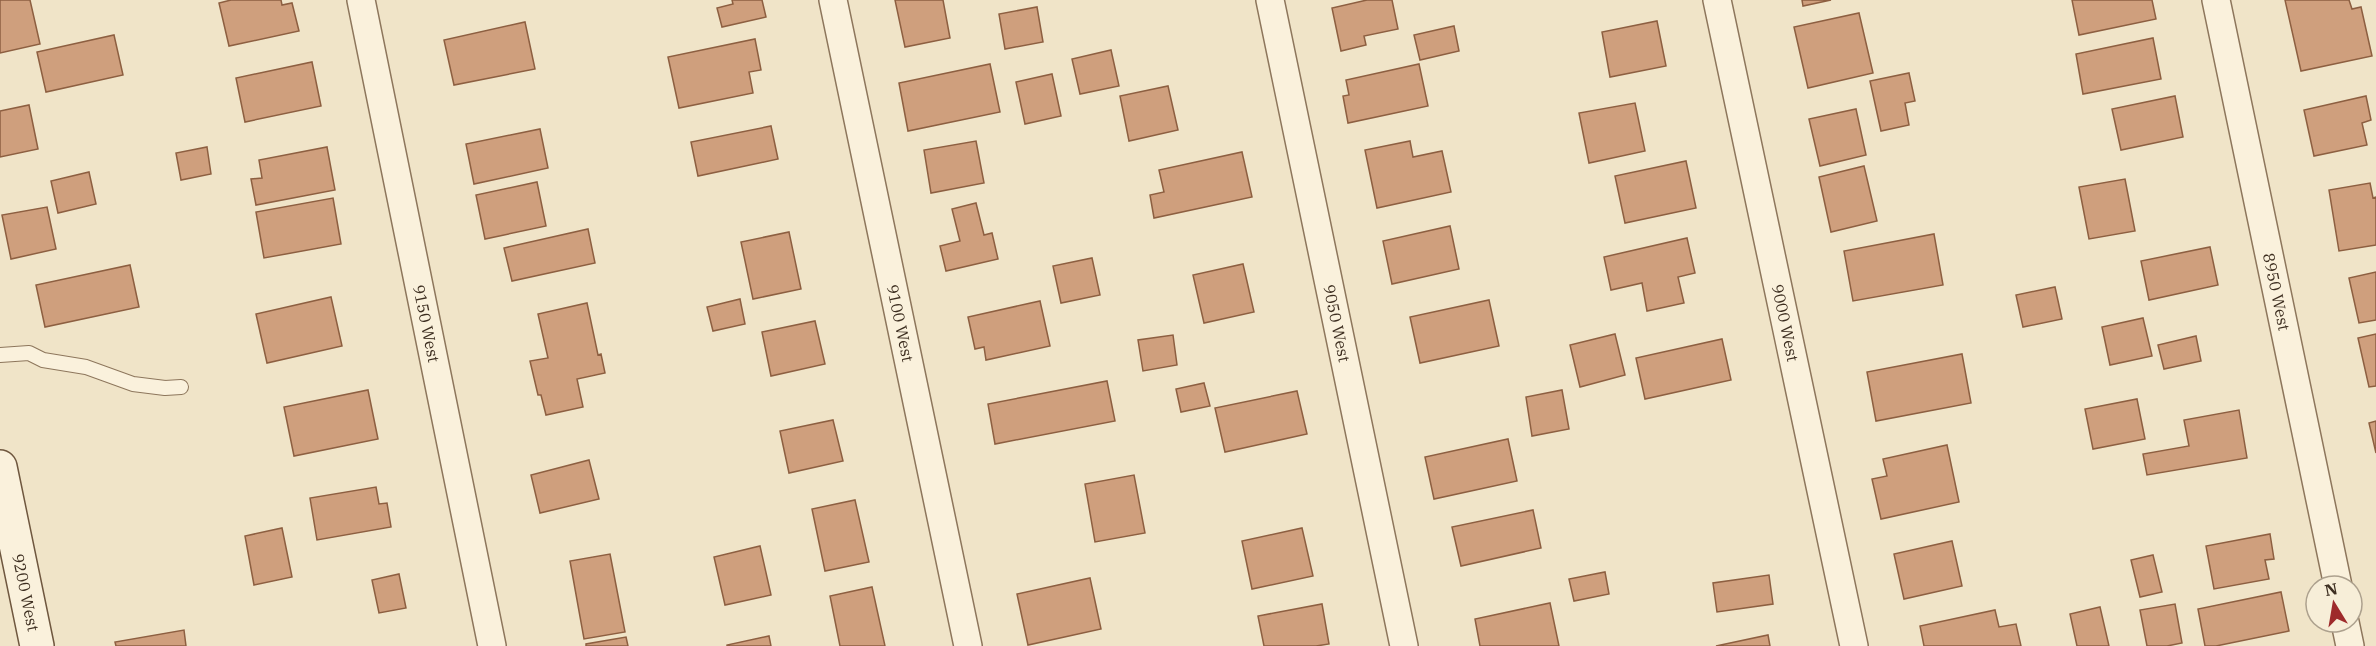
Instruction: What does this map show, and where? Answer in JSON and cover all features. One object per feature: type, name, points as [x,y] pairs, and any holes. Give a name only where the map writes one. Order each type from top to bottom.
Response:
[{"type":"street","name":"9150 West","points":[[361,0],[492,646]]},
{"type":"street","name":"9100 West","points":[[833,0],[968,646]]},
{"type":"street","name":"9050 West","points":[[1270,0],[1404,646]]},
{"type":"street","name":"9000 West","points":[[1718,0],[1854,646]]},
{"type":"street","name":"8950 West","points":[[2216,0],[2336,574]]},
{"type":"street","name":"9200 West","points":[[0,467],[37,646]]},
{"type":"lane","points":[[0,355],[29,353],[42,360],[86,367],[133,384],[165,388],[182,387]]},
{"type":"building","points":[[0,0],[30,0],[40,44],[0,53]]},
{"type":"building","points":[[231,0],[281,0],[282,5],[292,3],[299,31],[229,46],[219,3]]},
{"type":"building","points":[[732,0],[762,0],[766,17],[722,27],[717,8],[733,4]]},
{"type":"building","points":[[895,0],[943,0],[950,38],[905,47]]},
{"type":"building","points":[[1367,0],[1392,0],[1398,29],[1364,36],[1366,45],[1341,51],[1332,8]]},
{"type":"building","points":[[1802,0],[1831,0],[1803,6]]},
{"type":"building","points":[[2072,0],[2152,0],[2156,19],[2079,35]]},
{"type":"building","points":[[2285,0],[2349,0],[2352,9],[2361,7],[2372,56],[2301,71]]},
{"type":"building","points":[[1037,7],[1043,42],[1005,49],[999,14]]},
{"type":"building","points":[[1859,13],[1873,73],[1808,88],[1794,27]]},
{"type":"building","points":[[1657,21],[1666,66],[1610,77],[1602,32]]},
{"type":"building","points":[[525,22],[535,69],[454,85],[444,40]]},
{"type":"building","points":[[1454,26],[1459,51],[1420,60],[1414,35]]},
{"type":"building","points":[[114,35],[123,75],[46,92],[37,52]]},
{"type":"building","points":[[2153,38],[2161,79],[2083,94],[2076,54]]},
{"type":"building","points":[[755,39],[761,70],[749,72],[753,93],[679,108],[668,57]]},
{"type":"building","points":[[1111,50],[1119,86],[1080,94],[1072,59]]},
{"type":"building","points":[[312,62],[321,106],[245,122],[236,78]]},
{"type":"building","points":[[990,64],[1000,112],[908,131],[899,83]]},
{"type":"building","points":[[1419,64],[1428,106],[1348,123],[1343,96],[1349,95],[1346,80]]},
{"type":"building","points":[[1909,73],[1915,101],[1905,103],[1909,125],[1881,131],[1870,81]]},
{"type":"building","points":[[1052,74],[1061,116],[1025,124],[1016,82]]},
{"type":"building","points":[[1168,86],[1178,130],[1129,141],[1120,96]]},
{"type":"building","points":[[2175,96],[2183,137],[2121,150],[2112,109]]},
{"type":"building","points":[[2366,96],[2371,120],[2362,123],[2367,145],[2314,156],[2304,110]]},
{"type":"building","points":[[1635,103],[1645,151],[1589,163],[1579,113]]},
{"type":"building","points":[[29,105],[38,149],[0,157],[0,111]]},
{"type":"building","points":[[1856,109],[1866,155],[1820,166],[1809,119]]},
{"type":"building","points":[[771,126],[778,159],[698,176],[691,142]]},
{"type":"building","points":[[540,129],[548,168],[474,184],[466,144]]},
{"type":"building","points":[[976,141],[984,183],[931,193],[924,150]]},
{"type":"building","points":[[1410,141],[1413,157],[1442,151],[1451,192],[1377,208],[1365,150]]},
{"type":"building","points":[[207,147],[211,174],[181,180],[176,153]]},
{"type":"building","points":[[327,147],[335,190],[256,205],[251,179],[262,178],[259,160]]},
{"type":"building","points":[[1242,152],[1252,197],[1154,218],[1150,195],[1164,192],[1159,170]]},
{"type":"building","points":[[1686,161],[1696,208],[1625,223],[1615,176]]},
{"type":"building","points":[[1864,166],[1877,221],[1831,232],[1819,177]]},
{"type":"building","points":[[89,172],[96,204],[58,213],[51,181]]},
{"type":"building","points":[[2125,179],[2135,231],[2089,239],[2079,187]]},
{"type":"building","points":[[537,182],[546,226],[485,239],[476,195]]},
{"type":"building","points":[[2370,183],[2373,198],[2376,197],[2376,245],[2339,251],[2329,190]]},
{"type":"building","points":[[333,198],[341,244],[264,258],[256,212]]},
{"type":"building","points":[[976,203],[984,235],[992,233],[998,259],[946,271],[940,246],[960,241],[952,209]]},
{"type":"building","points":[[47,207],[56,249],[11,259],[2,215]]},
{"type":"building","points":[[1450,226],[1459,269],[1392,284],[1383,241]]},
{"type":"building","points":[[588,229],[595,263],[512,281],[504,248]]},
{"type":"building","points":[[789,232],[801,289],[753,299],[741,242]]},
{"type":"building","points":[[1934,234],[1943,285],[1853,301],[1844,251]]},
{"type":"building","points":[[1687,238],[1695,273],[1678,277],[1684,303],[1647,311],[1642,283],[1611,290],[1604,257]]},
{"type":"building","points":[[2210,247],[2218,285],[2149,300],[2141,261]]},
{"type":"building","points":[[1092,258],[1100,295],[1061,303],[1053,266]]},
{"type":"building","points":[[1243,264],[1254,312],[1204,323],[1193,275]]},
{"type":"building","points":[[130,265],[139,307],[45,327],[36,285]]},
{"type":"building","points":[[2376,272],[2376,320],[2359,323],[2349,278]]},
{"type":"building","points":[[2055,287],[2062,319],[2023,327],[2016,295]]},
{"type":"building","points":[[331,297],[342,346],[267,363],[256,314]]},
{"type":"building","points":[[740,299],[745,324],[713,331],[707,307]]},
{"type":"building","points":[[1489,300],[1499,346],[1420,363],[1410,317]]},
{"type":"building","points":[[1040,301],[1050,346],[986,360],[984,347],[975,349],[968,317]]},
{"type":"building","points":[[587,303],[598,355],[601,354],[605,373],[577,379],[583,407],[546,415],[541,395],[538,395],[530,361],[548,358],[538,314]]},
{"type":"building","points":[[2143,318],[2152,356],[2110,365],[2102,327]]},
{"type":"building","points":[[815,321],[825,364],[771,376],[762,332]]},
{"type":"building","points":[[1615,334],[1625,375],[1580,387],[1570,345]]},
{"type":"building","points":[[2376,334],[2376,386],[2369,387],[2358,338]]},
{"type":"building","points":[[1173,335],[1177,365],[1143,371],[1138,340]]},
{"type":"building","points":[[2196,336],[2201,361],[2164,369],[2158,345]]},
{"type":"building","points":[[1722,339],[1731,380],[1645,399],[1636,358]]},
{"type":"building","points":[[1962,354],[1971,403],[1876,421],[1867,372]]},
{"type":"building","points":[[1107,381],[1115,421],[995,444],[988,404]]},
{"type":"building","points":[[1204,383],[1210,406],[1181,412],[1176,389]]},
{"type":"building","points":[[368,390],[378,439],[294,456],[284,407]]},
{"type":"building","points":[[1562,390],[1569,429],[1532,436],[1526,397]]},
{"type":"building","points":[[1297,391],[1307,434],[1225,452],[1215,408]]},
{"type":"building","points":[[2137,399],[2145,439],[2093,449],[2085,409]]},
{"type":"building","points":[[2239,410],[2247,458],[2147,475],[2143,454],[2189,446],[2184,420]]},
{"type":"building","points":[[833,420],[843,461],[789,473],[780,431]]},
{"type":"building","points":[[2376,421],[2376,453],[2369,423]]},
{"type":"building","points":[[1508,439],[1517,481],[1434,499],[1425,457]]},
{"type":"building","points":[[1947,445],[1959,502],[1881,519],[1872,479],[1887,476],[1883,459]]},
{"type":"building","points":[[589,460],[599,499],[540,513],[531,475]]},
{"type":"building","points":[[1134,475],[1145,533],[1095,542],[1085,484]]},
{"type":"building","points":[[376,487],[379,504],[387,503],[391,527],[317,540],[310,498]]},
{"type":"building","points":[[855,500],[869,562],[825,571],[812,509]]},
{"type":"building","points":[[1533,510],[1541,548],[1461,566],[1452,527]]},
{"type":"building","points":[[282,528],[292,577],[254,585],[245,536]]},
{"type":"building","points":[[1302,528],[1313,576],[1252,589],[1242,541]]},
{"type":"building","points":[[2270,534],[2274,559],[2265,560],[2269,579],[2214,589],[2206,546]]},
{"type":"building","points":[[1952,541],[1962,586],[1904,599],[1894,554]]},
{"type":"building","points":[[760,546],[771,595],[725,605],[714,557]]},
{"type":"building","points":[[610,554],[625,632],[584,639],[570,561]]},
{"type":"building","points":[[2153,555],[2162,592],[2140,597],[2131,560]]},
{"type":"building","points":[[1605,572],[1609,594],[1574,601],[1569,579]]},
{"type":"building","points":[[399,574],[406,608],[379,613],[372,580]]},
{"type":"building","points":[[1769,575],[1773,604],[1717,612],[1713,583]]},
{"type":"building","points":[[1090,578],[1101,629],[1028,645],[1017,594]]},
{"type":"building","points":[[872,587],[885,646],[840,646],[830,596]]},
{"type":"building","points":[[2281,592],[2289,631],[2216,646],[2205,646],[2198,609]]},
{"type":"building","points":[[1550,603],[1559,646],[1480,646],[1475,619]]},
{"type":"building","points":[[1322,604],[1329,644],[1264,646],[1258,616]]},
{"type":"building","points":[[2175,604],[2182,643],[2147,646],[2140,610]]},
{"type":"building","points":[[2100,607],[2109,646],[2077,646],[2070,614]]},
{"type":"building","points":[[1995,610],[1999,627],[2016,624],[2021,646],[1924,646],[1920,626]]},
{"type":"building","points":[[184,630],[186,646],[116,646],[115,642]]},
{"type":"building","points":[[1768,635],[1770,646],[1716,646]]},
{"type":"building","points":[[769,636],[771,646],[727,646],[727,645]]},
{"type":"building","points":[[626,637],[628,646],[586,646],[586,644]]}]
